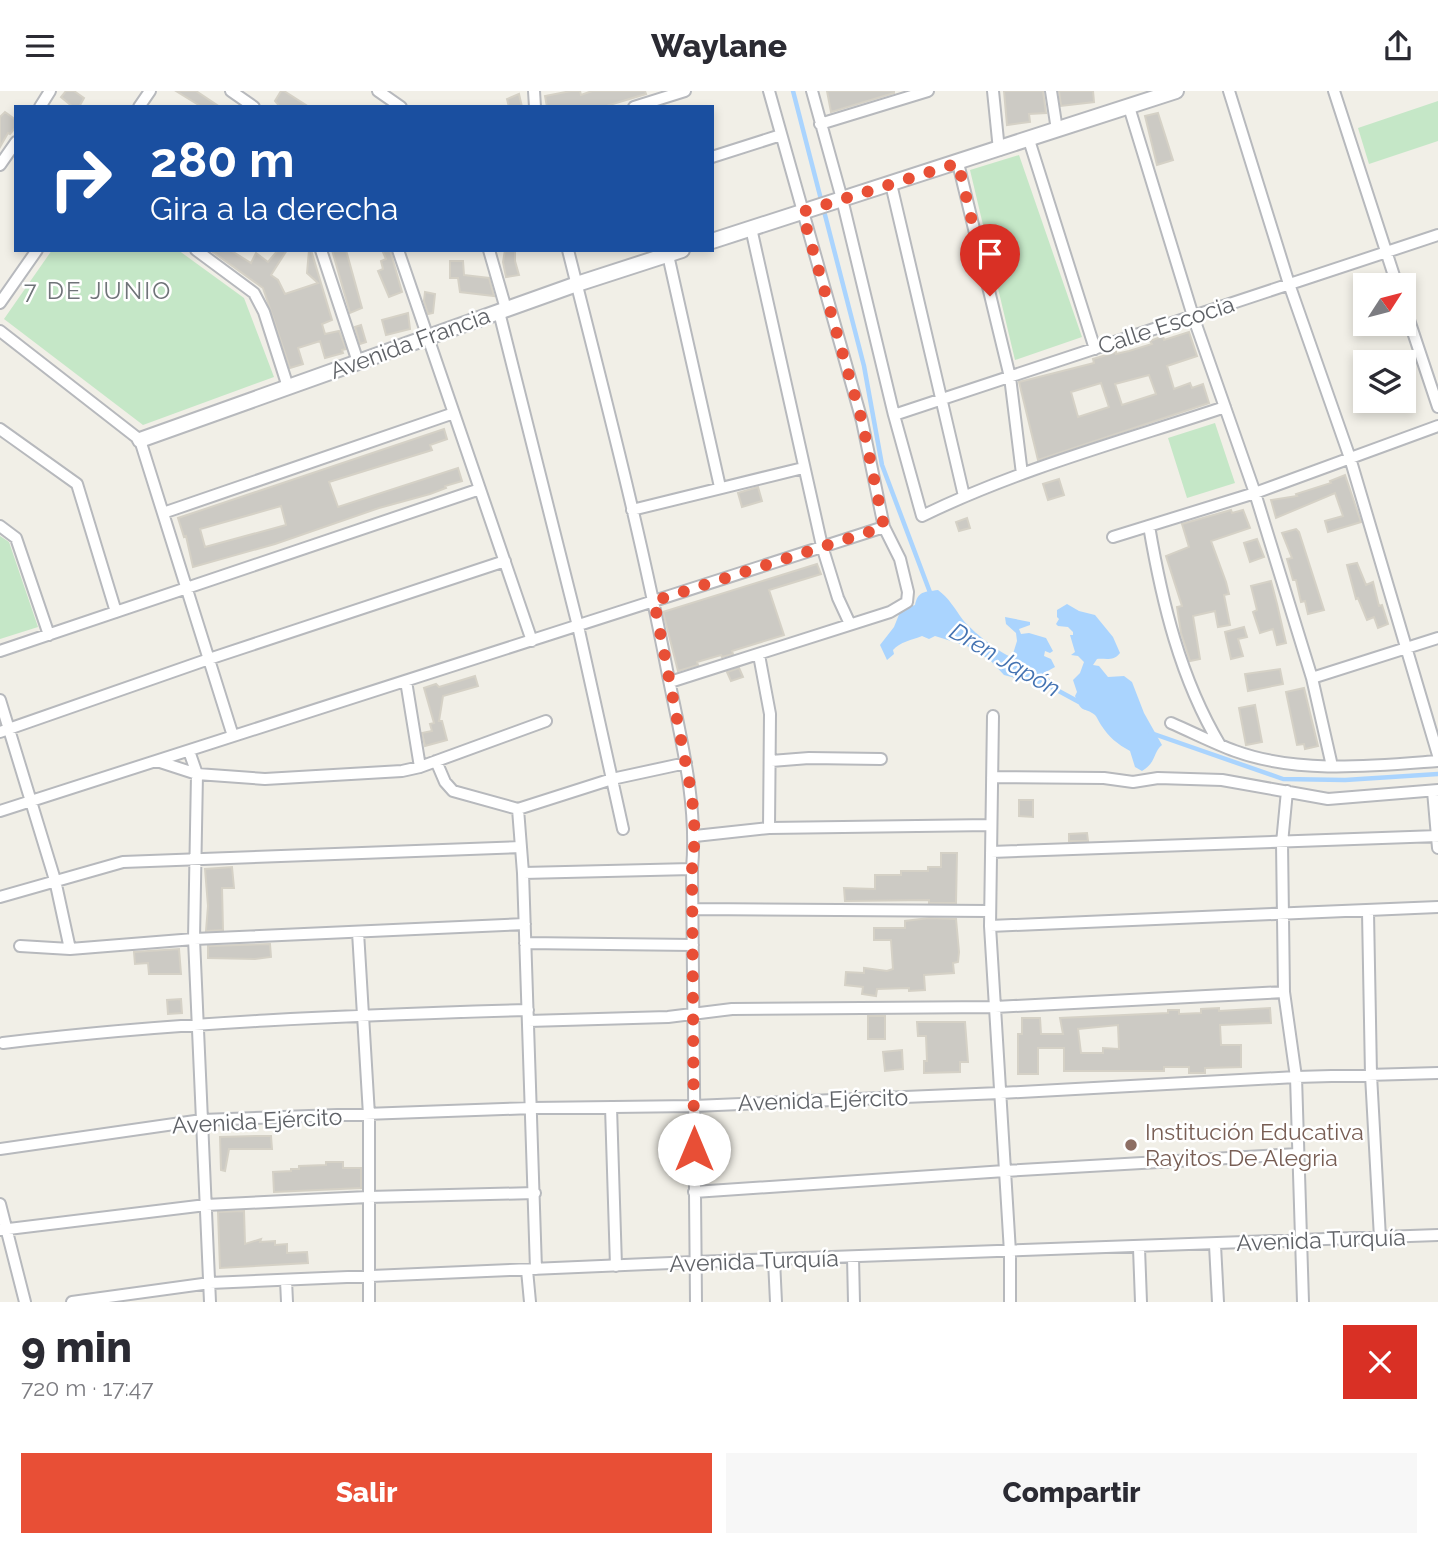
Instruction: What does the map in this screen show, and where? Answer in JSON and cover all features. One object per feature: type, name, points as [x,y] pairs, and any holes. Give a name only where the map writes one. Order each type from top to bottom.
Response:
[{"type":"street","points":[[231,91],[251,105]]},
{"type":"street","points":[[378,91],[398,105]]},
{"type":"street","points":[[640,105],[685,91]]},
{"type":"street","points":[[670,682],[890,611],[907,602],[908,592],[900,559],[884,527],[862,421],[807,211],[769,91]]},
{"type":"street","points":[[812,91],[922,516],[964,495],[1022,474],[1225,407]]},
{"type":"street","points":[[820,124],[928,91]]},
{"type":"street","points":[[993,91],[999,149]]},
{"type":"street","points":[[1051,91],[1057,131]]},
{"type":"street","points":[[714,240],[1129,107],[1149,95],[1176,91]]},
{"type":"street","points":[[1229,91],[1289,285],[1350,458],[1438,755]]},
{"type":"street","points":[[1334,91],[1393,273]]},
{"type":"street","points":[[1129,107],[1193,316],[1255,493],[1312,678],[1332,766]]},
{"type":"street","points":[[714,156],[781,135]]},
{"type":"street","points":[[1029,140],[1095,349]]},
{"type":"street","points":[[0,165],[14,145]]},
{"type":"street","points":[[958,163],[1010,377],[1022,474]]},
{"type":"street","points":[[891,184],[964,495]]},
{"type":"street","points":[[751,229],[822,546],[838,598],[850,624]]},
{"type":"street","name":"Calle Escocia","points":[[894,415],[1438,235]]},
{"type":"street","points":[[0,303],[36,252]]},
{"type":"street","points":[[199,252],[254,293],[264,312],[288,387]]},
{"type":"street","points":[[322,252],[358,362]]},
{"type":"street","points":[[399,252],[532,641]]},
{"type":"street","points":[[489,252],[623,829]]},
{"type":"street","points":[[569,252],[654,601],[692,796],[695,836],[692,869],[696,1302]]},
{"type":"street","points":[[675,252],[720,488]]},
{"type":"street","name":"Avenida Francia","points":[[140,440],[503,310],[675,252]]},
{"type":"street","points":[[0,331],[140,440],[233,737]]},
{"type":"street","points":[[1414,336],[1438,407]]},
{"type":"street","points":[[163,513],[454,413]]},
{"type":"street","points":[[1113,537],[1255,493],[1438,426]]},
{"type":"street","points":[[0,429],[77,485],[116,612]]},
{"type":"street","points":[[632,510],[803,468]]},
{"type":"street","points":[[0,651],[480,489]]},
{"type":"street","points":[[0,526],[16,538],[49,635]]},
{"type":"street","points":[[1149,526],[1159,586],[1174,641],[1205,719],[1220,745]]},
{"type":"street","points":[[0,811],[884,527]]},
{"type":"street","points":[[5,730],[505,561]]},
{"type":"street","points":[[1312,678],[1438,638]]},
{"type":"street","points":[[759,655],[770,714],[769,828]]},
{"type":"street","points":[[406,681],[420,767]]},
{"type":"street","points":[[0,700],[5,730],[32,801],[55,880],[70,949]]},
{"type":"street","points":[[993,716],[990,926],[1010,1252],[1010,1302]]},
{"type":"street","points":[[156,761],[197,773],[265,779],[402,771],[420,767],[546,721]]},
{"type":"street","points":[[1171,723],[1220,745],[1258,758],[1332,766],[1438,761]]},
{"type":"street","points":[[189,751],[197,773],[194,939],[210,1302]]},
{"type":"street","points":[[771,761],[809,758],[881,759]]},
{"type":"street","points":[[436,761],[445,782],[453,791],[518,809],[612,779],[686,763]]},
{"type":"street","points":[[992,777],[1104,778],[1132,782],[1158,778],[1222,780],[1328,799],[1435,791],[1438,848]]},
{"type":"street","points":[[1287,791],[1282,843],[1284,992],[1296,1077],[1303,1302]]},
{"type":"street","points":[[518,809],[523,873],[535,1193],[530,1302]]},
{"type":"street","points":[[695,836],[769,828],[991,825]]},
{"type":"street","points":[[991,852],[1437,836]]},
{"type":"street","points":[[0,897],[123,862],[521,847]]},
{"type":"street","points":[[523,873],[692,869]]},
{"type":"street","points":[[990,926],[1438,907]]},
{"type":"street","points":[[693,909],[990,911]]},
{"type":"street","points":[[1368,912],[1371,1075],[1380,1237]]},
{"type":"street","points":[[20,946],[70,949],[194,939],[525,924]]},
{"type":"street","points":[[358,932],[369,1115],[369,1302]]},
{"type":"street","points":[[525,943],[693,945]]},
{"type":"street","points":[[3,1043],[94,1032],[363,1014],[694,1015],[732,1009],[995,1007],[1284,992]]},
{"type":"street","name":"Avenida Ejército","points":[[0,1149],[202,1120],[532,1108],[694,1106],[1296,1077],[1438,1073]]},
{"type":"street","points":[[611,1107],[616,1266]]},
{"type":"street","points":[[694,1192],[1298,1154]]},
{"type":"street","points":[[3,1229],[206,1205],[535,1193]]},
{"type":"street","points":[[0,1204],[3,1229],[25,1302]]},
{"type":"street","name":"Avenida Turquía","points":[[72,1302],[210,1283],[1438,1235]]},
{"type":"street","points":[[1215,1245],[1218,1302]]},
{"type":"street","points":[[1139,1248],[1141,1302]]},
{"type":"street","points":[[853,1257],[854,1302]]},
{"type":"street","points":[[774,1260],[776,1302]]},
{"type":"street","points":[[286,1280],[287,1302]]},
{"type":"green space","points":[[1438,101],[1438,141],[1369,164],[1358,128]]},
{"type":"green space","points":[[1019,155],[1082,337],[1015,360],[970,170]]},
{"type":"green space","points":[[51,252],[181,252],[244,298],[274,377],[143,425],[4,319]]},
{"type":"green space","points":[[1215,423],[1235,483],[1187,498],[1168,438]]},
{"type":"green space","points":[[0,536],[9,542],[38,627],[0,639]]},
{"type":"water","points":[[938,590],[972,630],[993,647],[1012,657],[1017,641],[1016,633],[1006,624],[1005,617],[1030,622],[1030,625],[1019,629],[1021,634],[1029,633],[1046,638],[1053,651],[1045,651],[1044,656],[1051,659],[1055,667],[1044,673],[1053,683],[1045,686],[1004,675],[990,660],[967,646],[935,636],[929,639],[922,636],[903,643],[893,650],[894,654],[887,660],[880,645],[894,627],[900,612],[915,605],[922,593]]},
{"type":"water","points":[[1067,604],[1079,611],[1095,615],[1113,637],[1120,653],[1112,659],[1097,659],[1093,665],[1099,666],[1108,677],[1124,676],[1132,682],[1144,713],[1162,745],[1142,771],[1135,767],[1130,751],[1114,740],[1095,715],[1077,702],[1073,680],[1080,673],[1084,662],[1078,656],[1071,655],[1075,652],[1070,635],[1073,635],[1073,632],[1068,627],[1056,624],[1059,619],[1057,610]]},
{"type":"building","points":[[66,91],[74,91],[84,98],[80,105],[71,105],[61,97]]},
{"type":"building","points":[[176,91],[196,91],[217,105],[199,105]]},
{"type":"building","points":[[281,91],[284,91],[306,105],[278,105],[275,101]]},
{"type":"building","points":[[571,91],[580,91],[581,95],[592,91],[645,91],[646,94],[610,105],[547,105],[545,96]]},
{"type":"building","points":[[827,91],[894,91],[894,93],[831,112]]},
{"type":"building","points":[[1004,91],[1043,91],[1046,113],[1029,114],[1030,122],[1007,125]]},
{"type":"building","points":[[1059,91],[1093,91],[1094,102],[1061,106]]},
{"type":"building","points":[[519,94],[522,105],[508,105],[507,99]]},
{"type":"building","points":[[5,112],[14,119],[14,129],[8,133],[0,147],[0,117]]},
{"type":"building","points":[[1158,113],[1173,160],[1157,165],[1145,116]]},
{"type":"building","points":[[213,252],[233,252],[251,263],[256,253],[268,262],[276,252],[286,252],[271,275],[278,280],[285,294],[318,283],[307,273],[309,252],[312,252],[332,320],[322,324],[325,334],[339,331],[346,349],[342,350],[343,353],[325,358],[320,341],[298,348],[303,364],[290,368],[263,288]]},
{"type":"building","points":[[333,252],[347,252],[362,308],[350,313]]},
{"type":"building","points":[[383,252],[391,252],[402,292],[389,297],[378,271],[383,269],[381,261],[386,259]]},
{"type":"building","points":[[505,252],[515,252],[519,275],[506,277],[503,262]]},
{"type":"building","points":[[450,261],[463,261],[464,275],[489,278],[494,296],[460,292],[458,278],[450,278]]},
{"type":"building","points":[[425,292],[435,294],[433,313],[428,314],[424,301]]},
{"type":"building","points":[[408,313],[410,329],[386,335],[382,320]]},
{"type":"building","points":[[361,325],[366,342],[360,344],[355,327]]},
{"type":"building","points":[[1189,332],[1197,356],[1167,366],[1174,389],[1190,383],[1192,388],[1203,384],[1209,403],[1038,460],[1019,382],[1094,363],[1093,359],[1152,344],[1150,341],[1163,336],[1164,340]],"holes":[[[1149,375],[1156,394],[1122,405],[1115,384]],[[1101,383],[1109,407],[1078,417],[1071,392]]]},
{"type":"building","points":[[444,429],[447,439],[430,445],[432,450],[329,482],[338,507],[458,468],[462,481],[430,494],[379,508],[275,544],[193,567],[186,536],[184,537],[178,518]],"holes":[[[281,506],[286,525],[205,547],[200,529]]]},
{"type":"building","points":[[1345,475],[1361,522],[1328,532],[1325,521],[1343,516],[1335,493],[1276,518],[1271,500],[1297,496],[1296,494],[1331,483],[1330,481]]},
{"type":"building","points":[[1059,479],[1064,495],[1048,500],[1043,484]]},
{"type":"building","points":[[758,487],[762,501],[742,507],[738,493]]},
{"type":"building","points":[[1231,510],[1232,513],[1243,510],[1250,528],[1211,541],[1229,594],[1224,595],[1230,625],[1218,627],[1215,611],[1193,616],[1200,659],[1190,661],[1181,633],[1177,607],[1182,606],[1166,556],[1189,547],[1182,524]]},
{"type":"building","points":[[967,518],[970,528],[959,531],[956,522]]},
{"type":"building","points":[[1296,529],[1324,610],[1308,614],[1305,601],[1301,602],[1296,580],[1293,580],[1287,559],[1292,558],[1282,533]]},
{"type":"building","points":[[1257,539],[1264,557],[1250,562],[1244,543]]},
{"type":"building","points":[[1357,563],[1366,585],[1373,582],[1379,606],[1382,605],[1388,624],[1378,628],[1374,617],[1367,620],[1358,598],[1356,599],[1347,565]]},
{"type":"building","points":[[817,564],[821,574],[769,590],[784,635],[732,651],[733,654],[697,662],[698,665],[678,671],[663,612]]},
{"type":"building","points":[[1271,581],[1286,643],[1277,645],[1273,629],[1260,633],[1253,612],[1257,610],[1251,586]]},
{"type":"building","points":[[1244,627],[1247,637],[1238,639],[1243,656],[1231,659],[1225,632]]},
{"type":"building","points":[[739,668],[743,677],[731,681],[727,672]]},
{"type":"building","points":[[1280,669],[1283,684],[1248,691],[1245,674]]},
{"type":"building","points":[[475,676],[478,686],[443,696],[439,721],[442,721],[447,740],[425,746],[422,733],[432,731],[430,724],[434,723],[424,688],[436,684],[439,687]]},
{"type":"building","points":[[1304,688],[1318,746],[1305,749],[1304,744],[1297,745],[1286,692]]},
{"type":"building","points":[[1255,705],[1262,742],[1246,745],[1239,708]]},
{"type":"building","points":[[1019,800],[1033,800],[1033,817],[1019,816]]},
{"type":"building","points":[[1087,833],[1088,841],[1069,841],[1069,834]]},
{"type":"building","points":[[941,853],[957,853],[956,903],[929,903],[929,900],[845,901],[844,888],[875,889],[875,875],[901,875],[901,871],[928,871],[928,867],[941,867]]},
{"type":"building","points":[[232,867],[234,888],[222,888],[223,930],[206,931],[208,906],[205,869]]},
{"type":"building","points":[[956,919],[959,952],[958,962],[953,963],[954,973],[924,975],[925,990],[877,989],[876,996],[862,994],[863,987],[845,985],[846,972],[864,973],[864,968],[887,971],[893,969],[891,940],[874,940],[874,928],[905,928],[905,921]]},
{"type":"building","points":[[270,944],[271,957],[208,958],[208,946]]},
{"type":"building","points":[[179,949],[181,974],[149,974],[148,963],[135,964],[134,952]]},
{"type":"building","points":[[181,999],[182,1013],[168,1014],[167,1000]]},
{"type":"building","points":[[1219,1008],[1219,1011],[1270,1008],[1271,1023],[1220,1025],[1221,1045],[1241,1045],[1241,1067],[1205,1068],[1205,1073],[1189,1073],[1189,1067],[1164,1067],[1164,1071],[1064,1071],[1064,1048],[1038,1048],[1038,1074],[1018,1074],[1018,1034],[1022,1034],[1022,1018],[1040,1018],[1041,1034],[1063,1034],[1060,1018],[1168,1013],[1168,1010],[1179,1010],[1179,1014],[1201,1013],[1201,1009]],"holes":[[[1118,1025],[1119,1049],[1103,1048],[1103,1053],[1081,1053],[1078,1029]]]},
{"type":"building","points":[[868,1016],[885,1016],[885,1039],[868,1039]]},
{"type":"building","points":[[917,1022],[965,1022],[968,1062],[960,1062],[960,1072],[924,1073],[924,1061],[927,1061],[926,1036],[918,1036]]},
{"type":"building","points":[[902,1050],[903,1069],[885,1071],[883,1052]]},
{"type":"building","points":[[271,1136],[272,1149],[229,1149],[225,1171],[221,1170],[220,1137]]},
{"type":"building","points":[[326,1162],[343,1162],[343,1168],[361,1168],[361,1188],[274,1192],[273,1172],[291,1171],[299,1169],[299,1166],[326,1165]]},
{"type":"building","points":[[244,1211],[245,1244],[261,1239],[260,1242],[275,1241],[275,1245],[287,1244],[287,1253],[307,1252],[308,1263],[220,1268],[218,1212]]},
{"type":"waterway","name":"Dren Japón","points":[[793,91],[864,366],[882,465],[931,595]]},
{"type":"waterway","name":"Dren Japón","points":[[1044,683],[1079,702]]},
{"type":"waterway","name":"Dren Japón","points":[[1151,733],[1283,779],[1345,780],[1438,774]]},
{"type":"place","name":"Institución Educativa Rayitos De Alegria","points":[[1131,1145]]},
{"type":"district","name":"7 DE JUNIO","points":[[98,291]]},
{"type":"route","points":[[694,1149],[692,869],[695,836],[692,796],[654,601],[884,527],[862,421],[802,212],[958,163],[990,296]]}]
